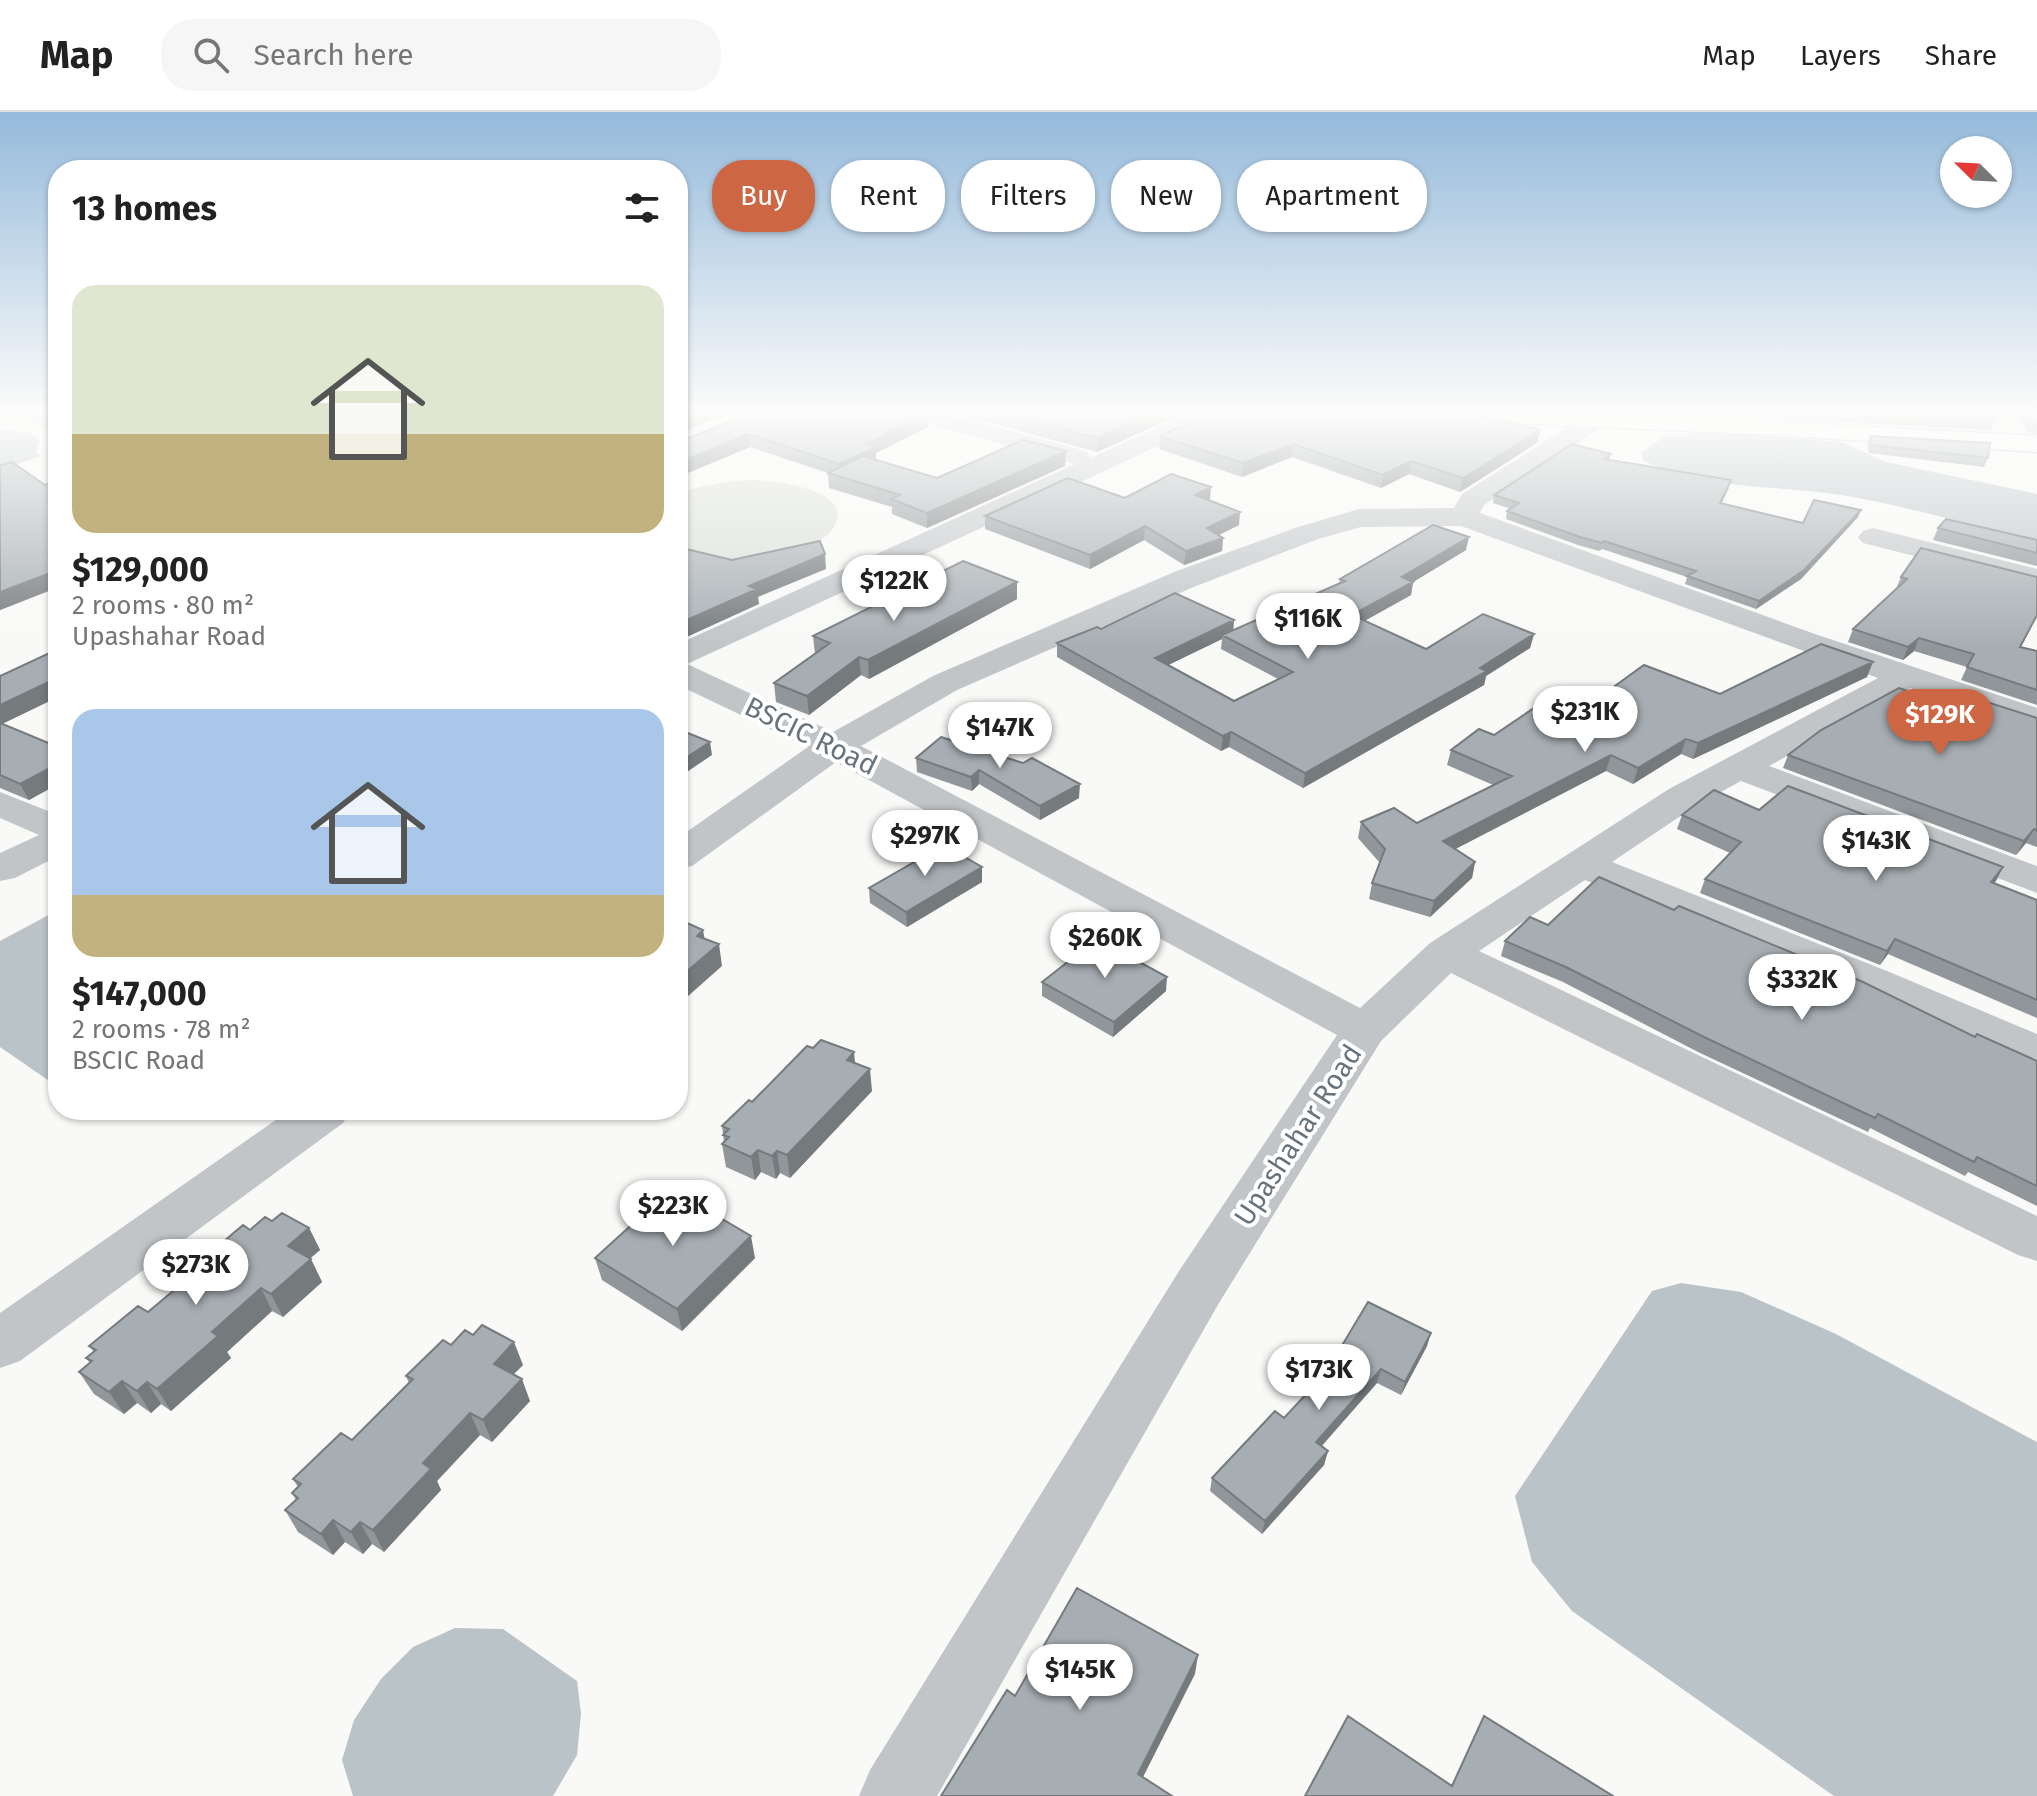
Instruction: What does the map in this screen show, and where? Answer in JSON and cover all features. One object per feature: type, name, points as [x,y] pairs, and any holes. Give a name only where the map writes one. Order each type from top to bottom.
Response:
[{"type":"street","points":[[688,651],[1038,491]]},
{"type":"street","points":[[1464,517],[1472,500],[1487,491]]},
{"type":"street","points":[[688,850],[834,746],[945,683],[1185,579],[1308,533],[1359,518],[1464,517],[2037,720]]},
{"type":"street","points":[[1873,537],[2037,578]]},
{"type":"street","name":"Upashahar Road","points":[[896,1796],[1199,1287],[1365,1030],[1446,953],[1683,797],[1907,676]]},
{"type":"street","name":"BSCIC Road","points":[[688,677],[834,746],[1365,1030]]},
{"type":"street","points":[[1738,767],[2037,880]]},
{"type":"street","points":[[0,804],[48,825]]},
{"type":"street","points":[[0,869],[48,846]]},
{"type":"street","points":[[1582,864],[1871,981],[2037,1053]]},
{"type":"street","points":[[1446,953],[2037,1240]]},
{"type":"street","points":[[0,1344],[312,1120]]},
{"type":"shaded area","points":[[688,491],[811,491],[830,501],[836,509],[834,527],[823,539],[782,555],[753,562],[688,560]]},
{"type":"shaded area","points":[[1801,491],[2021,491],[2037,494],[2037,540],[1899,507]]},
{"type":"shaded area","points":[[48,915],[48,1080],[0,1047],[0,941]]},
{"type":"shaded area","points":[[1681,1283],[1741,1292],[1836,1334],[2037,1442],[2037,1796],[1834,1796],[1572,1611],[1532,1562],[1515,1496],[1652,1291]]},
{"type":"shaded area","points":[[455,1628],[503,1629],[577,1681],[581,1713],[577,1755],[553,1796],[353,1796],[342,1760],[354,1720],[381,1679],[413,1647]]},
{"type":"building","points":[[0,491],[48,491],[48,574],[0,592]]},
{"type":"building","points":[[886,491],[977,491],[927,513],[891,499],[900,495]]},
{"type":"building","points":[[1041,491],[1104,491],[1125,498],[1139,491],[1204,491],[1195,495],[1240,512],[1207,528],[1223,538],[1186,551],[1145,526],[1090,555],[985,516]]},
{"type":"building","points":[[1501,491],[1726,491],[1720,503],[1803,523],[1814,500],[1861,510],[1804,570],[1759,601],[1687,576],[1696,571],[1604,541],[1580,537],[1507,511],[1519,503],[1494,495]]},
{"type":"building","points":[[1946,519],[2037,540],[2037,553],[1938,528]]},
{"type":"building","points":[[1433,525],[1469,537],[1402,577],[1413,582],[1352,615],[1426,649],[1483,614],[1534,634],[1480,668],[1487,671],[1305,773],[1231,732],[1223,736],[1057,643],[1097,627],[1101,629],[1175,593],[1234,620],[1155,658],[1234,701],[1293,672],[1222,635],[1345,581],[1340,579]]},
{"type":"building","points":[[820,541],[825,554],[749,586],[757,589],[688,620],[688,549],[732,560]]},
{"type":"building","points":[[1921,548],[2037,577],[2037,615],[2020,647],[2037,651],[2037,690],[1967,667],[1974,654],[1919,638],[1908,647],[1853,629],[1907,579],[1901,577]]},
{"type":"building","points":[[963,561],[1017,582],[868,660],[859,657],[807,696],[774,683],[830,643],[813,636]]},
{"type":"building","points":[[1821,644],[1873,662],[1698,743],[1686,739],[1638,768],[1611,755],[1443,841],[1475,862],[1434,901],[1372,883],[1385,849],[1361,822],[1394,808],[1417,823],[1512,776],[1451,750],[1479,729],[1494,735],[1540,704],[1572,717],[1644,665],[1720,694]]},
{"type":"building","points":[[48,654],[48,682],[0,705],[0,676]]},
{"type":"building","points":[[1899,688],[1944,704],[1952,691],[2037,718],[2037,831],[2034,829],[2024,841],[1788,755],[1821,730]]},
{"type":"building","points":[[0,723],[48,743],[48,769],[20,784],[0,775]]},
{"type":"building","points":[[688,733],[710,742],[688,756]]},
{"type":"building","points":[[941,737],[1023,763],[1032,758],[1080,784],[1040,806],[979,770],[971,777],[916,758]]},
{"type":"building","points":[[1788,786],[2003,867],[1991,882],[2037,900],[2037,1000],[1895,939],[1887,951],[1705,879],[1741,842],[1682,815],[1714,790],[1759,810]]},
{"type":"building","points":[[944,845],[982,867],[906,912],[869,888]]},
{"type":"building","points":[[1599,877],[1674,910],[1679,906],[1863,982],[1975,1037],[1977,1034],[2037,1061],[2037,1186],[1977,1157],[1974,1162],[1878,1114],[1875,1118],[1568,968],[1505,941],[1530,917],[1548,925]]},
{"type":"building","points":[[688,923],[703,930],[697,936],[719,944],[688,970]]},
{"type":"building","points":[[1097,939],[1167,977],[1114,1022],[1042,982]]},
{"type":"building","points":[[821,1040],[854,1052],[847,1060],[870,1069],[787,1155],[777,1151],[772,1156],[758,1150],[751,1157],[722,1144],[729,1137],[723,1135],[729,1129],[722,1126],[749,1100],[752,1102],[807,1046],[813,1048]]},
{"type":"building","points":[[671,1189],[751,1236],[677,1309],[595,1258]]},
{"type":"building","points":[[282,1213],[309,1228],[288,1246],[311,1259],[271,1294],[261,1288],[212,1332],[218,1336],[157,1389],[147,1382],[137,1391],[122,1381],[109,1392],[79,1372],[92,1361],[86,1358],[96,1350],[89,1346],[138,1306],[148,1312],[210,1260],[205,1257],[243,1225],[250,1230],[265,1217],[272,1221]]},
{"type":"building","points":[[1368,1302],[1431,1333],[1405,1382],[1381,1369],[1316,1442],[1328,1451],[1265,1521],[1212,1478],[1275,1411],[1284,1418],[1325,1374]]},
{"type":"building","points":[[482,1325],[514,1342],[494,1364],[522,1379],[483,1420],[470,1413],[423,1463],[431,1469],[373,1530],[360,1522],[351,1532],[333,1520],[321,1534],[285,1510],[298,1498],[292,1493],[301,1484],[293,1479],[341,1433],[352,1440],[413,1379],[406,1376],[443,1340],[451,1345],[465,1330],[473,1335]]},
{"type":"building","points":[[1077,1588],[1198,1655],[1138,1774],[1172,1796],[941,1796],[1007,1690],[1015,1696]]},
{"type":"building","points":[[1348,1716],[1452,1786],[1484,1716],[1613,1796],[1305,1796]]}]
